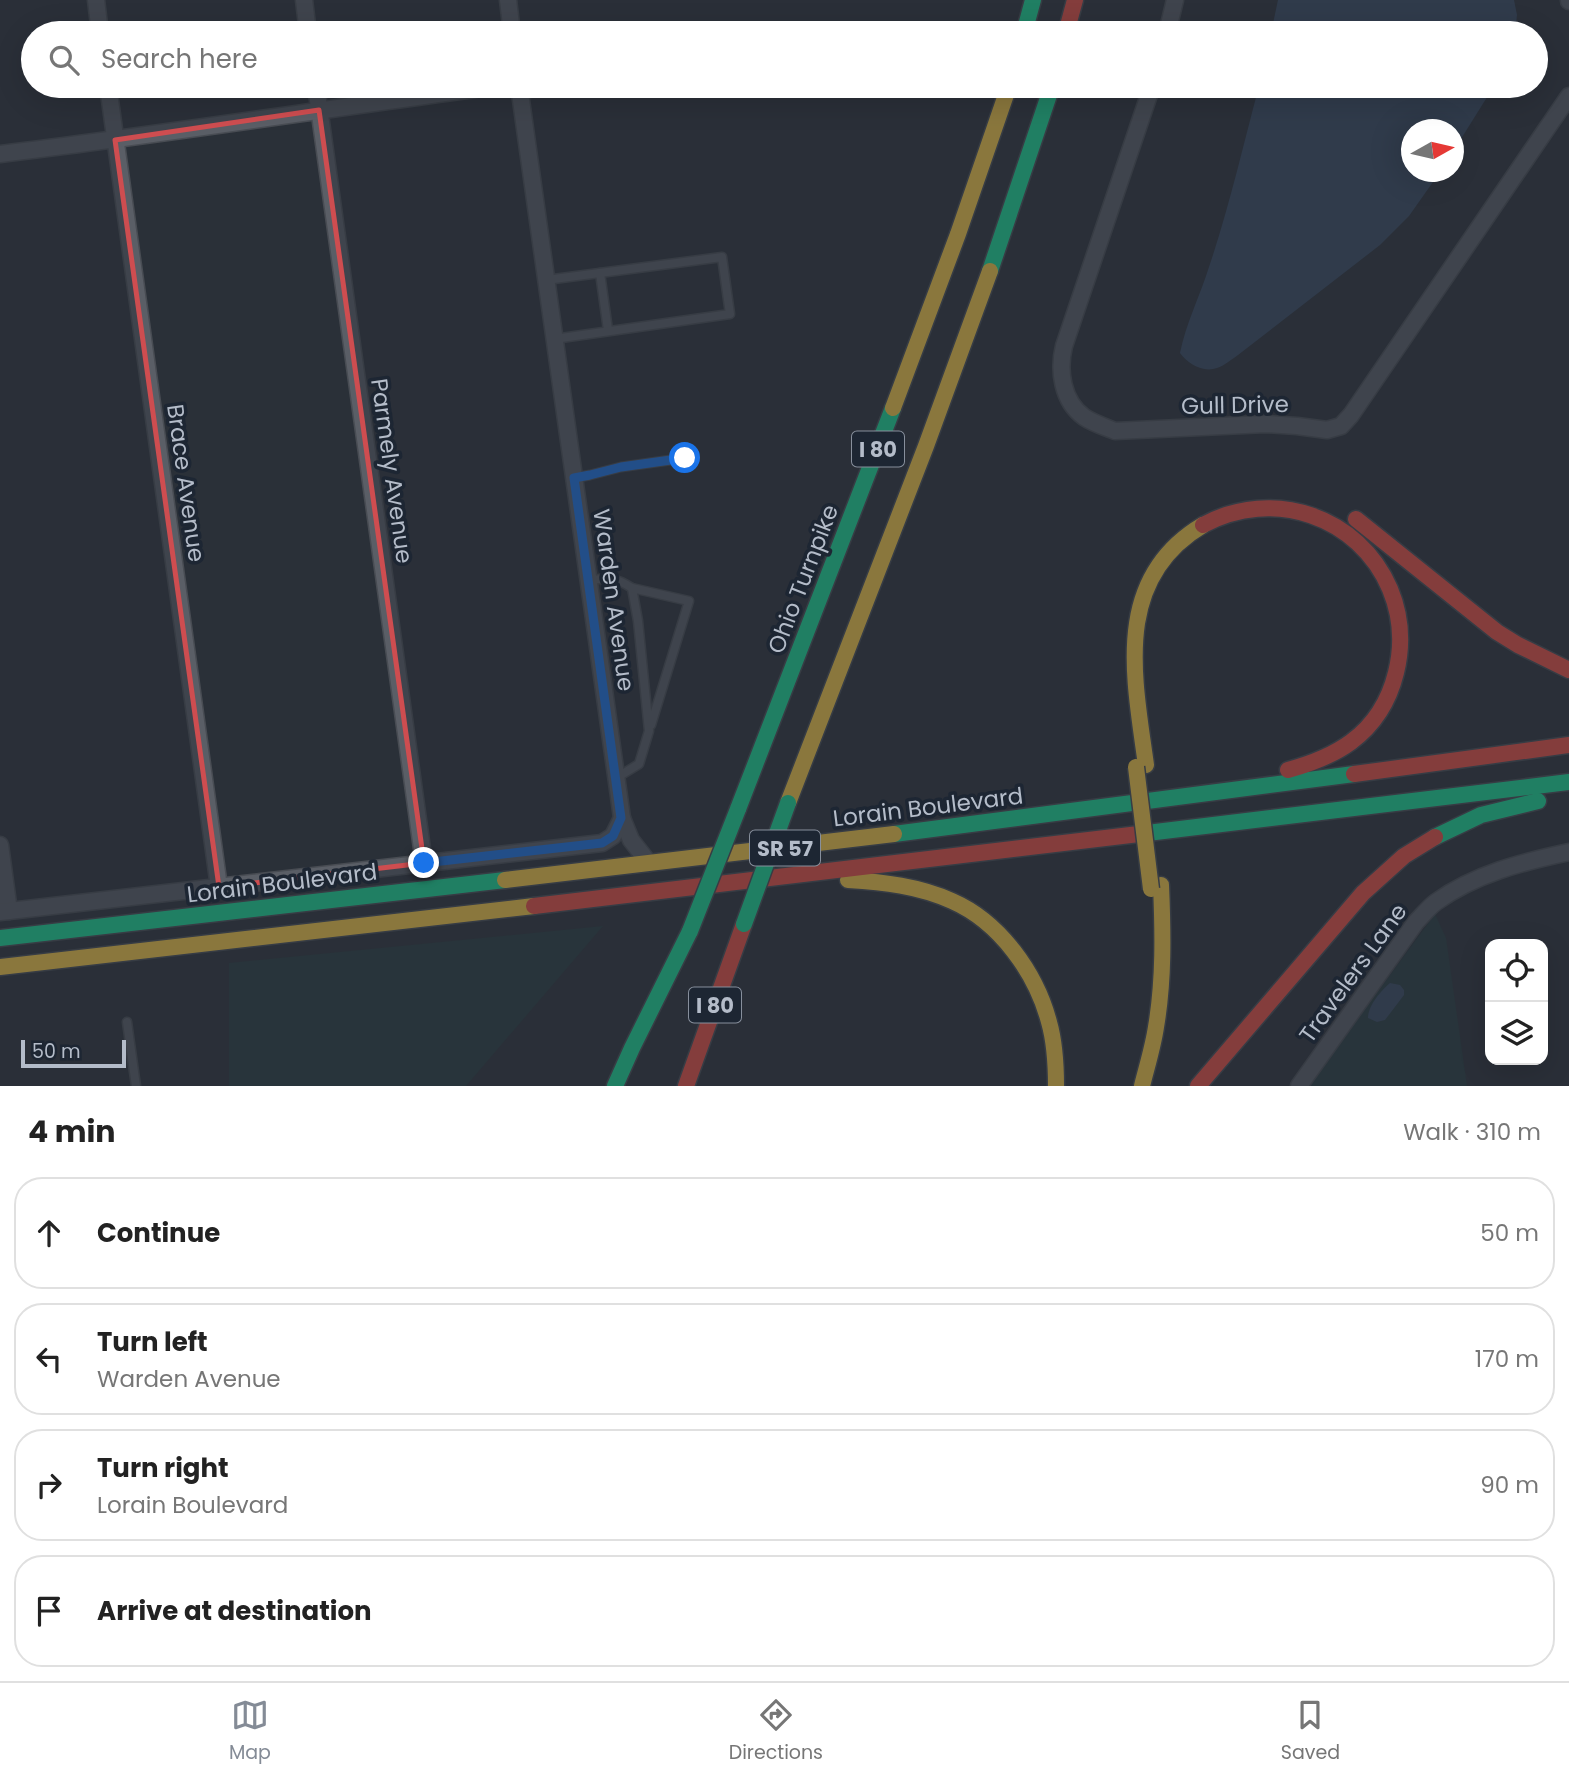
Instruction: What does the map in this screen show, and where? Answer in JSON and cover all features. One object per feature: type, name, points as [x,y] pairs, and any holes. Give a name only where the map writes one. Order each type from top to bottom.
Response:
[{"type":"highway","points":[[1027,21],[1032,0]]},
{"type":"highway","points":[[1069,21],[1075,0]]},
{"type":"highway","name":"Ohio Turnpike","points":[[643,1060],[690,931],[866,481],[958,234],[1005,98]]},
{"type":"highway","name":"I 80","points":[[686,1086],[788,803],[950,382],[1013,209],[1048,98]]},
{"type":"highway","points":[[1213,503],[1258,494],[1280,494],[1317,501]]},
{"type":"highway","points":[[1141,766],[1134,642],[1136,622],[1150,579],[1172,547],[1196,528],[1217,517],[1245,509],[1270,506],[1291,508],[1312,515],[1342,531],[1368,553],[1381,570],[1391,591],[1401,633],[1401,657],[1396,675],[1381,710],[1368,728],[1354,740],[1314,762],[1157,801]]},
{"type":"highway","points":[[1339,510],[1360,521],[1497,632],[1569,670]]},
{"type":"highway","points":[[1142,1086],[1159,1004],[1163,929],[1141,766],[1125,681],[1121,628],[1134,583],[1151,552],[1173,528]]},
{"type":"highway","name":"Lorain Boulevard","points":[[0,938],[1157,801],[1569,745]]},
{"type":"highway","name":"SR 57","points":[[0,967],[739,882],[1569,782]]},
{"type":"highway","points":[[1198,1086],[1363,893],[1404,856],[1444,832],[1481,816],[1569,794]]},
{"type":"highway","points":[[739,882],[872,881],[929,892],[966,908],[985,922],[1010,948],[1031,979],[1051,1030],[1056,1086]]},
{"type":"highway","points":[[1132,1086],[1151,996],[1156,887]]},
{"type":"highway","points":[[615,1086],[690,931]]},
{"type":"street","points":[[96,0],[99,21]]},
{"type":"street","points":[[304,0],[307,21]]},
{"type":"street","points":[[508,0],[511,21]]},
{"type":"street","points":[[1170,21],[1175,0]]},
{"type":"street","name":"Gull Drive","points":[[1148,98],[1061,359],[1064,387],[1075,408],[1093,422],[1115,431],[1266,424],[1327,430],[1341,426],[1569,96]]},
{"type":"street","name":"Brace Avenue","points":[[110,98],[219,887]]},
{"type":"street","name":"Parmely Avenue","points":[[318,98],[424,863]]},
{"type":"street","points":[[0,155],[408,98]]},
{"type":"street","name":"Warden Avenue","points":[[521,98],[621,818],[632,840],[649,863]]},
{"type":"street","name":"Lorain Boulevard","points":[[5,912],[602,843],[613,836],[621,818]]},
{"type":"street","points":[[0,845],[5,912]]},
{"type":"street","name":"Travelers Lane","points":[[1299,1086],[1416,922],[1433,904],[1460,887],[1498,871],[1525,861],[1569,852]]},
{"type":"lane","points":[[546,280],[722,257],[727,291],[730,314],[554,339]]},
{"type":"lane","points":[[600,273],[608,330]]},
{"type":"lane","points":[[574,478],[621,467],[685,458]]},
{"type":"lane","points":[[589,581],[619,579],[632,588],[689,601],[639,764],[616,778]]},
{"type":"lane","points":[[632,588],[649,731]]},
{"type":"lane","points":[[127,1022],[136,1086]]},
{"type":"highlighted area","points":[[319,110],[424,863],[219,887],[115,140]]},
{"type":"green space","points":[[1435,914],[1446,938],[1467,1086],[1308,1086]]},
{"type":"green space","points":[[603,926],[466,1086],[229,1086],[229,963]]},
{"type":"water","points":[[1278,0],[1514,0],[1517,15],[1516,21],[1274,21]]},
{"type":"water","points":[[1256,98],[1486,98],[1464,134],[1464,119],[1401,119],[1401,182],[1433,182],[1409,216],[1380,245],[1228,362],[1212,369],[1192,364],[1180,353],[1223,222]]},
{"type":"water","points":[[1390,983],[1400,985],[1404,995],[1385,1020],[1377,1022],[1368,1018],[1373,1003]]},
{"type":"traffic: fast","points":[[1027,21],[1033,0]]},
{"type":"traffic: fast","points":[[990,271],[1048,98]]},
{"type":"traffic: fast","points":[[738,809],[893,408]]},
{"type":"traffic: fast","points":[[894,834],[1354,774]]},
{"type":"traffic: fast","points":[[1139,834],[1569,782]]},
{"type":"traffic: fast","points":[[1435,837],[1481,815],[1538,801]]},
{"type":"traffic: fast","points":[[744,924],[788,803]]},
{"type":"traffic: fast","points":[[690,931],[738,809]]},
{"type":"traffic: fast","points":[[0,938],[505,880]]},
{"type":"traffic: fast","points":[[615,1086],[690,931]]},
{"type":"traffic: slow","points":[[893,408],[1005,98]]},
{"type":"traffic: slow","points":[[788,803],[926,446],[990,271]]},
{"type":"traffic: slow","points":[[1146,765],[1135,665],[1136,632],[1142,601],[1154,573],[1174,547],[1203,525]]},
{"type":"traffic: slow","points":[[1136,767],[1151,889]]},
{"type":"traffic: slow","points":[[505,880],[894,834]]},
{"type":"traffic: slow","points":[[848,880],[927,892],[952,901],[986,922],[1014,951],[1035,985],[1053,1038],[1056,1086]]},
{"type":"traffic: slow","points":[[1142,1086],[1155,1034],[1162,974],[1161,885]]},
{"type":"traffic: slow","points":[[0,967],[534,906]]},
{"type":"traffic: jam","points":[[1069,21],[1075,0]]},
{"type":"traffic: jam","points":[[1203,525],[1230,514],[1257,509],[1285,509],[1311,515],[1336,527],[1358,543],[1376,564],[1390,589],[1397,609],[1400,630],[1396,673],[1380,711],[1367,728],[1344,747],[1321,759],[1288,770]]},
{"type":"traffic: jam","points":[[1356,519],[1497,632],[1569,670]]},
{"type":"traffic: jam","points":[[1354,774],[1569,745]]},
{"type":"traffic: jam","points":[[534,906],[1139,834]]},
{"type":"traffic: jam","points":[[1198,1086],[1363,893],[1404,856],[1435,837]]},
{"type":"traffic: jam","points":[[686,1086],[744,924]]},
{"type":"route","points":[[424,863],[602,843],[609,840],[617,830],[621,818],[574,478],[621,467],[685,458]]}]
